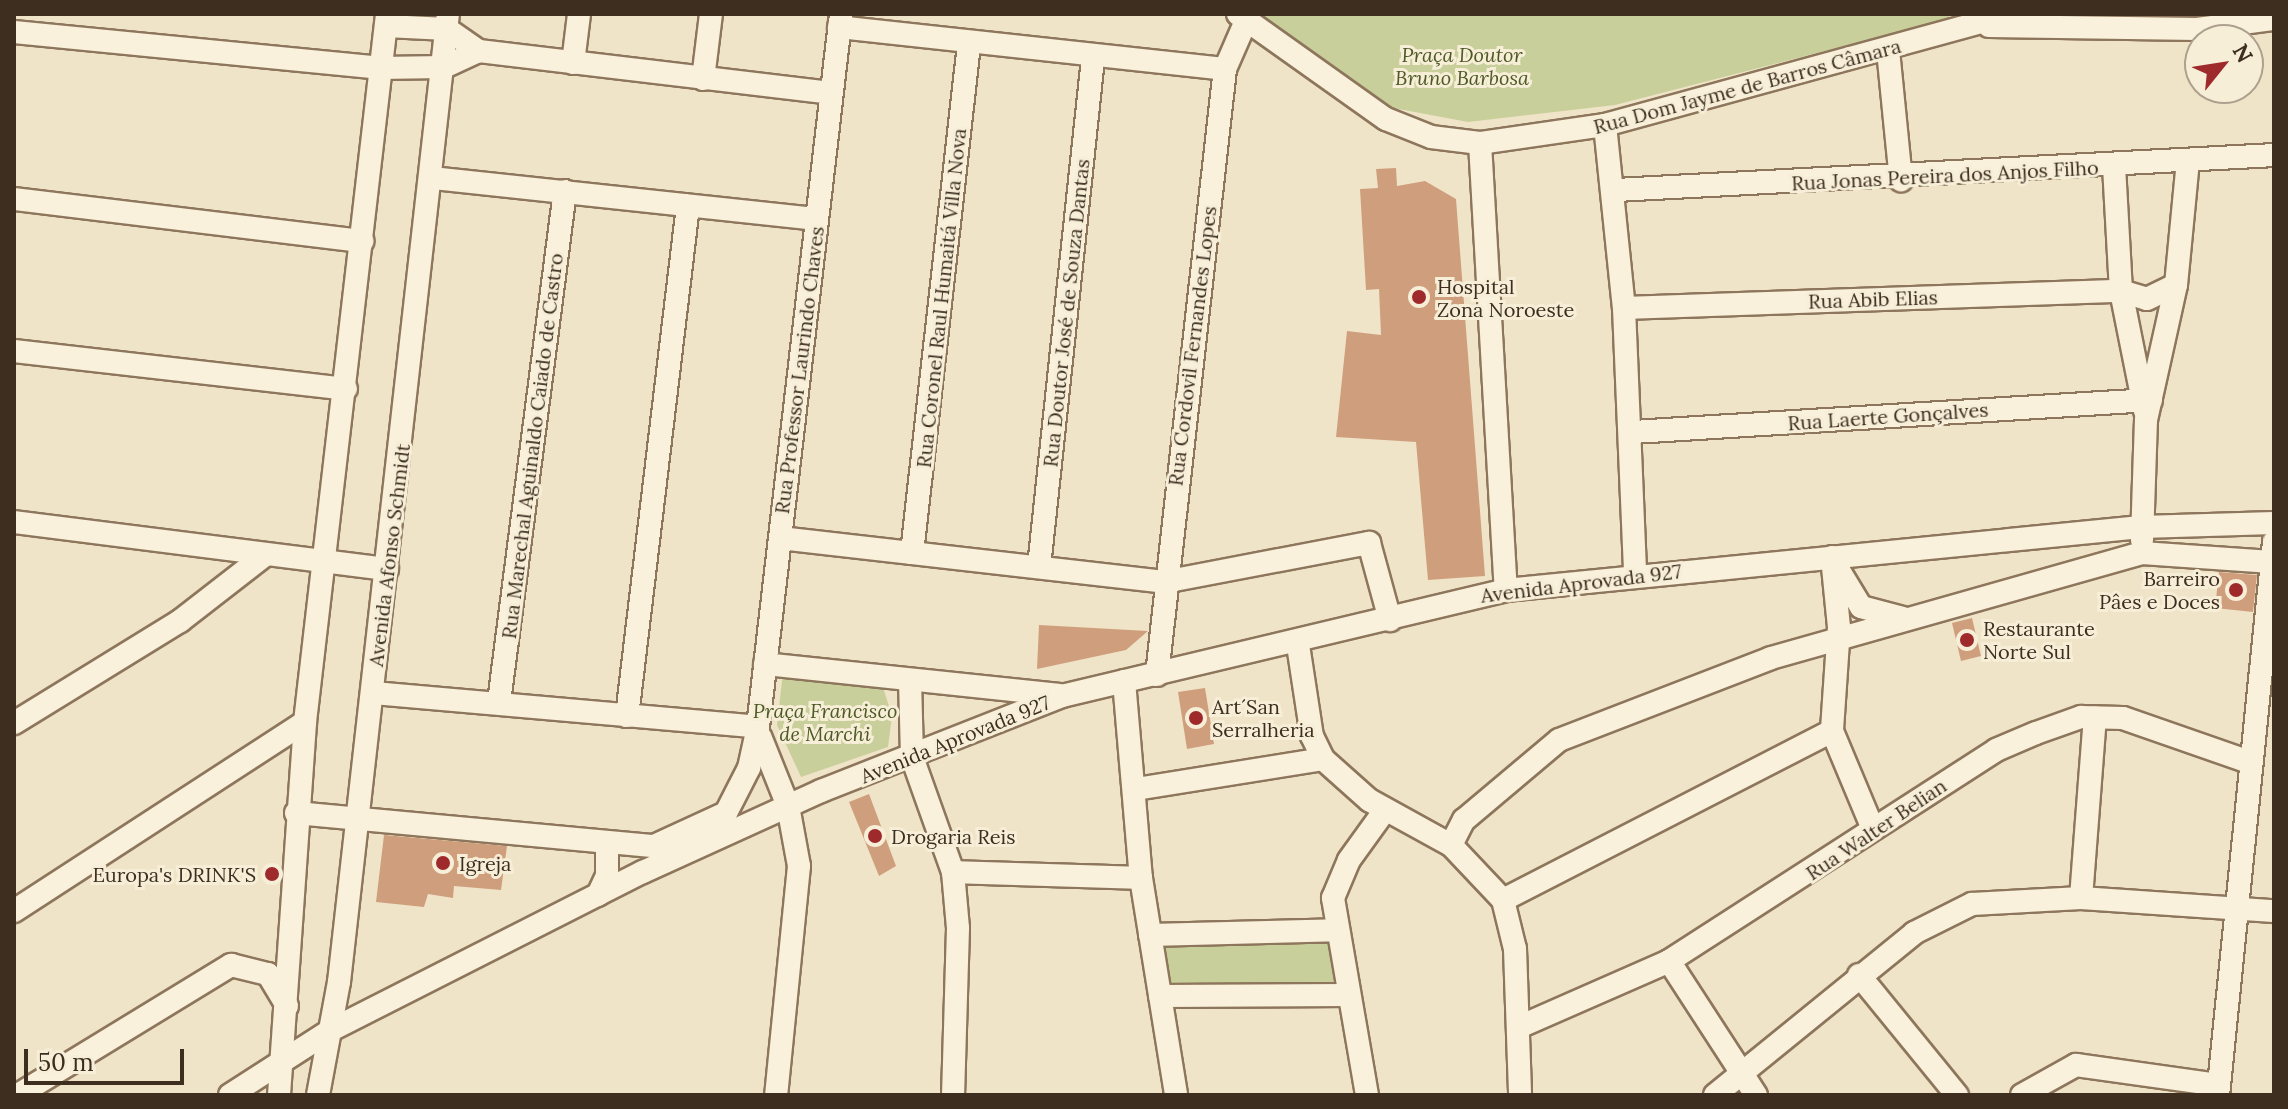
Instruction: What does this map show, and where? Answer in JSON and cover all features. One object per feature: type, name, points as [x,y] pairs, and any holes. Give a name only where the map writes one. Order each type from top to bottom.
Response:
[{"type":"street","points":[[573,63],[579,14]]},
{"type":"street","points":[[703,79],[711,14]]},
{"type":"street","name":"Rua Dom Jayme de Barros Câmara","points":[[1242,18],[1386,119],[1431,137],[1480,143],[1605,125],[1888,50],[1964,20],[2011,14]]},
{"type":"street","name":"Rua Cordovil Fernandes Lopes","points":[[1157,675],[1164,582],[1225,69],[1242,18]]},
{"type":"street","points":[[1964,20],[2197,22],[2274,19]]},
{"type":"street","points":[[279,1095],[279,1064],[290,1019],[296,813],[305,722],[387,20],[448,22],[479,51]]},
{"type":"street","points":[[840,20],[969,44],[1225,69]]},
{"type":"street","name":"Rua Professor Laurindo Chaves","points":[[758,727],[840,20]]},
{"type":"street","name":"Avenida Afonso Schmidt","points":[[318,1095],[333,1029],[354,818],[373,693],[433,178],[448,22]]},
{"type":"street","points":[[14,32],[379,68],[444,67],[479,51],[831,93]]},
{"type":"street","name":"Rua Coronel Raul Humaitá Villa Nova","points":[[912,553],[969,44]]},
{"type":"street","points":[[1888,50],[1901,180]]},
{"type":"street","name":"Rua Doutor José de Souza Dantas","points":[[1039,567],[1093,58]]},
{"type":"street","points":[[1605,125],[1616,190],[1633,432],[1635,573]]},
{"type":"street","points":[[1480,143],[1506,590]]},
{"type":"street","name":"Rua Jonas Pereira dos Anjos Filho","points":[[1616,190],[1901,180],[2274,155]]},
{"type":"street","points":[[2142,553],[2147,407],[2176,285],[2188,161]]},
{"type":"street","points":[[2114,166],[2121,291],[2147,407]]},
{"type":"street","points":[[433,178],[816,219]]},
{"type":"street","name":"Rua Marechal Aguinaldo Caiado de Castro","points":[[499,702],[565,191]]},
{"type":"street","points":[[14,199],[362,241]]},
{"type":"street","points":[[627,716],[688,206]]},
{"type":"street","name":"Rua Abib Elias","points":[[1624,308],[2121,291],[2147,299],[2176,285]]},
{"type":"street","points":[[14,351],[346,389]]},
{"type":"street","name":"Rua Laerte Gonçalves","points":[[1633,432],[2147,407]]},
{"type":"street","name":"Avenida Aprovada 927","points":[[788,806],[1062,696],[1298,645],[1506,590],[1635,573],[1832,558],[2141,527],[2274,523]]},
{"type":"street","points":[[18,525],[387,569]]},
{"type":"street","points":[[780,538],[1164,582],[1369,543],[1390,620]]},
{"type":"street","points":[[1451,845],[1464,820],[1559,740],[1837,638],[2142,553],[2273,552],[2267,709],[2249,762],[2218,1090],[2076,1065],[2022,1095]]},
{"type":"street","points":[[14,723],[180,621],[265,555]]},
{"type":"street","points":[[1832,558],[1861,607],[1906,619]]},
{"type":"street","points":[[1832,558],[1837,638],[1832,731],[1873,829]]},
{"type":"street","points":[[1298,645],[1323,759],[1385,810],[1451,845],[1503,900],[1515,949],[1520,1095]]},
{"type":"street","points":[[765,664],[1062,696]]},
{"type":"street","points":[[910,680],[912,757],[953,872],[958,928],[953,1095]]},
{"type":"street","points":[[1124,681],[1136,789],[1141,878],[1176,1095]]},
{"type":"street","points":[[373,693],[758,727]]},
{"type":"street","points":[[2081,898],[2095,718]]},
{"type":"street","name":"Rua Walter Belian","points":[[1519,1027],[1669,961],[1996,750],[2095,718],[2136,722],[2249,762]]},
{"type":"street","points":[[14,911],[305,722]]},
{"type":"street","points":[[758,727],[767,767],[788,806],[799,866],[776,1095]]},
{"type":"street","points":[[296,813],[654,846],[726,813],[749,768],[758,727]]},
{"type":"street","points":[[1503,900],[1832,731]]},
{"type":"street","points":[[1136,789],[1323,759]]},
{"type":"street","points":[[230,1095],[333,1029],[598,895],[788,806]]},
{"type":"street","points":[[1367,1095],[1336,930],[1333,898],[1349,860],[1385,810]]},
{"type":"street","points":[[598,895],[607,876],[607,843]]},
{"type":"street","points":[[953,872],[1141,878]]},
{"type":"street","points":[[1715,1095],[1739,1071],[1914,933],[1972,904],[2081,898],[2274,911]]},
{"type":"street","points":[[1150,935],[1336,930]]},
{"type":"street","points":[[1669,961],[1756,1095]]},
{"type":"street","points":[[18,1095],[231,965],[277,982],[290,1019]]},
{"type":"street","points":[[1859,975],[1957,1095]]},
{"type":"street","points":[[1160,996],[1349,995]]},
{"type":"green space","name":"Praça Doutor Bruno Barbosa","points":[[1258,14],[1949,14],[1949,19],[1615,105],[1468,122],[1372,104]]},
{"type":"green space","name":"Praça Francisco de Marchi","points":[[783,672],[882,684],[892,716],[888,747],[801,777],[777,725]]},
{"type":"green space","points":[[1332,935],[1349,995],[1159,989],[1154,937]]},
{"type":"building","points":[[1396,168],[1397,186],[1425,181],[1456,199],[1485,576],[1428,580],[1416,442],[1336,437],[1347,331],[1381,335],[1379,289],[1366,290],[1360,189],[1378,188],[1376,169]]},
{"type":"building","name":"Barreiro Pâes e Doces","points":[[2219,572],[2257,575],[2253,612],[2215,608]]},
{"type":"building","name":"Restaurante Norte Sul","points":[[1972,618],[1981,656],[1961,661],[1952,623]]},
{"type":"building","points":[[1039,625],[1148,631],[1126,650],[1037,669]]},
{"type":"building","name":"Art´San Serralheria","points":[[1205,688],[1214,744],[1187,749],[1178,692]]},
{"type":"building","name":"Drogaria Reis","points":[[869,794],[896,866],[879,876],[849,802]]},
{"type":"building","name":"Igreja","points":[[384,835],[507,846],[501,890],[454,886],[453,898],[428,894],[424,907],[376,902]]},
{"type":"place","name":"Hospital Zona Noroeste","points":[[1419,297]]},
{"type":"place","name":"Barreiro Pâes e Doces","points":[[2236,590]]},
{"type":"place","name":"Restaurante Norte Sul","points":[[1967,640]]},
{"type":"place","name":"Art´San Serralheria","points":[[1196,718]]},
{"type":"place","name":"Drogaria Reis","points":[[875,836]]},
{"type":"place","name":"Igreja","points":[[443,863]]},
{"type":"place","name":"Europa's DRINK'S","points":[[272,874]]}]
